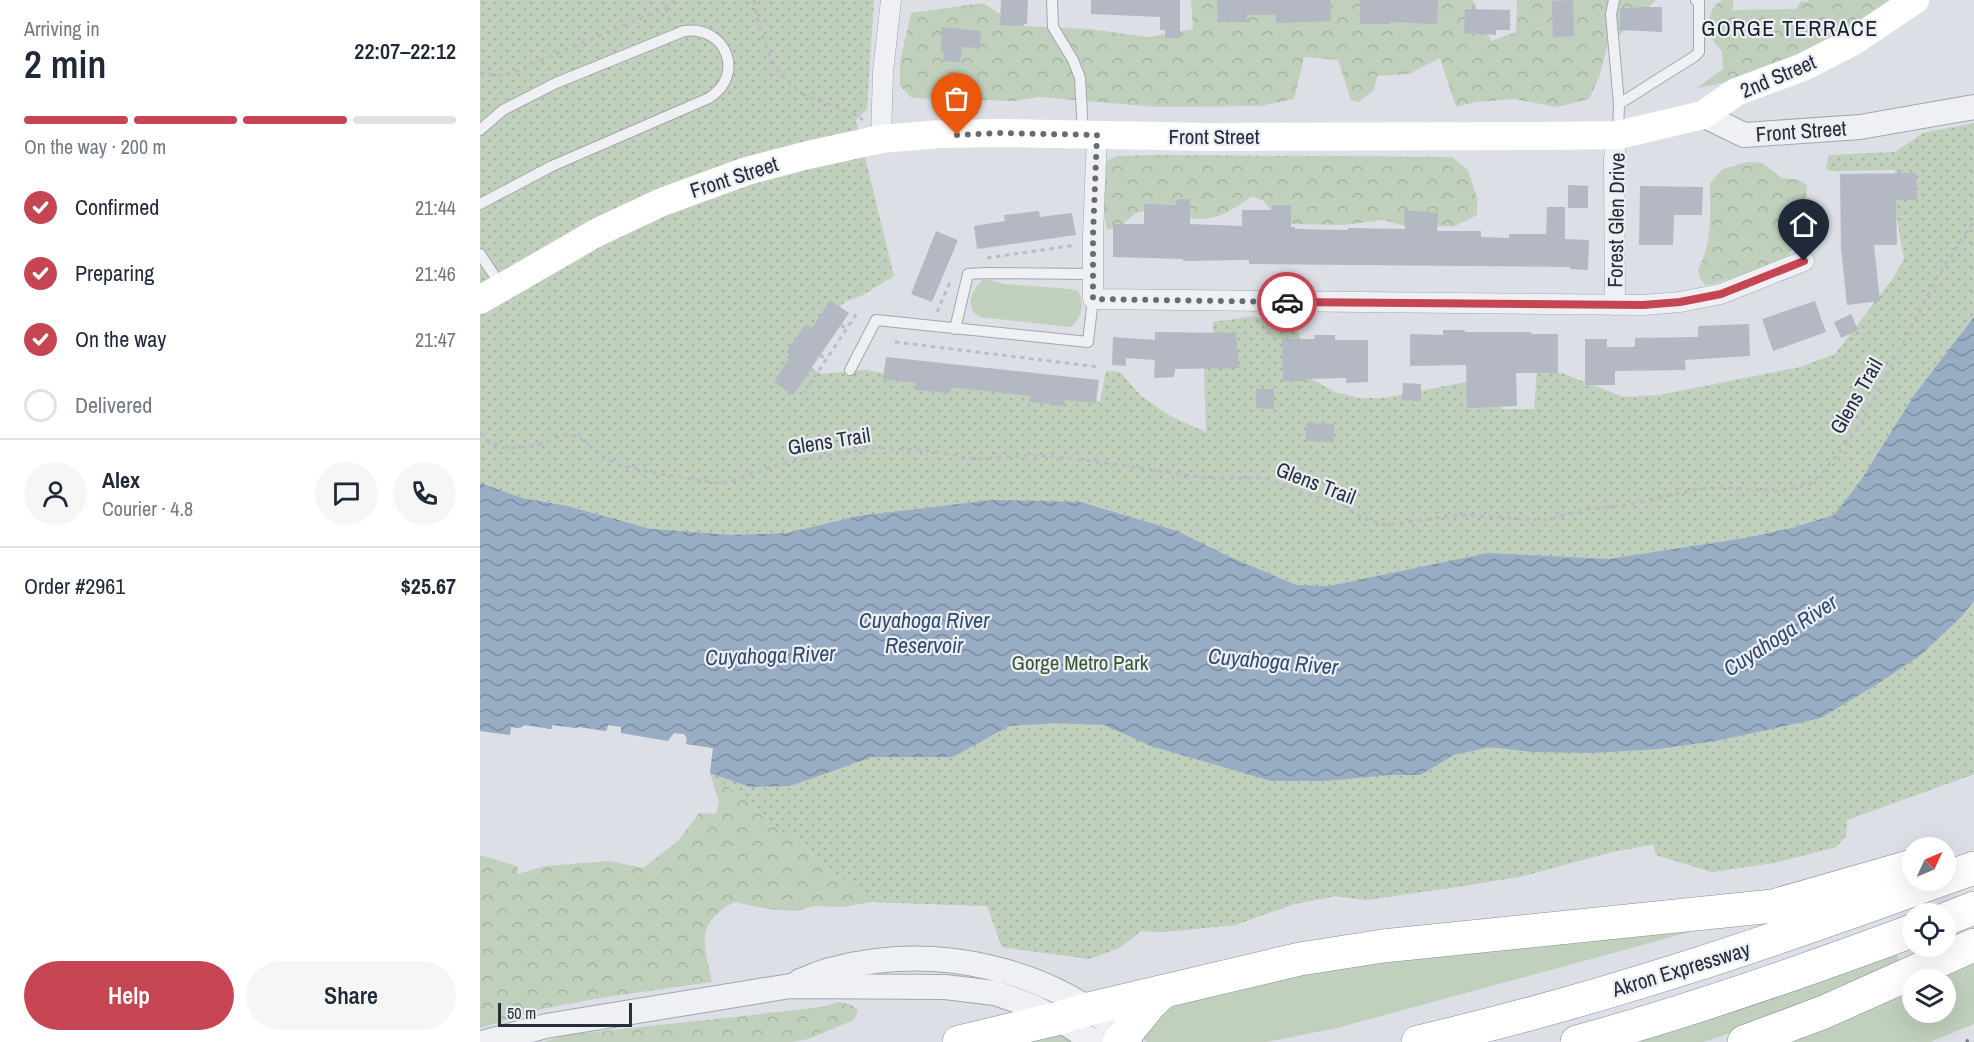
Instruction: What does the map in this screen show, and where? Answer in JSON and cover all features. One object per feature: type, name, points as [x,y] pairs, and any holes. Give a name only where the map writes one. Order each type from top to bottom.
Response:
[{"type":"highway","points":[[1956,854],[1974,848]]},
{"type":"highway","points":[[1956,874],[1974,868]]},
{"type":"highway","points":[[959,1042],[1071,1018],[1163,992],[1300,959],[1383,946],[1773,906],[1902,869]]},
{"type":"highway","name":"Akron Expressway","points":[[1418,1042],[1628,987],[1791,934],[1910,891]]},
{"type":"highway","points":[[1956,915],[1974,908]]},
{"type":"highway","name":"Akron Expressway","points":[[1577,1042],[1647,1023],[1796,974],[1902,935]]},
{"type":"highway","points":[[1744,1042],[1824,1012],[1974,945]]},
{"type":"highway","points":[[1117,1041],[1163,992]]},
{"type":"main road","name":"2nd Street","points":[[1702,115],[1736,93],[1803,67],[1854,41],[1915,0]]},
{"type":"main road","name":"Front Street","points":[[491,294],[596,233],[662,202],[747,171],[808,154],[880,139],[941,134],[1374,137],[1618,135],[1702,115]]},
{"type":"street","points":[[880,139],[883,72],[891,0]]},
{"type":"street","name":"Front Street","points":[[1702,115],[1746,135],[1860,127],[1974,107]]},
{"type":"street","points":[[1090,135],[1093,299]]},
{"type":"street","name":"Forest Glen Drive","points":[[1615,305],[1614,158],[1618,135]]},
{"type":"street","name":"Forest Glen Drive","points":[[1093,299],[1615,305],[1680,302],[1721,294],[1804,261]]},
{"type":"street","points":[[790,986],[829,970],[885,959],[966,962],[1042,984],[1071,1018]]},
{"type":"street","points":[[485,1042],[546,1026],[790,986],[945,987],[995,993],[1071,1018],[1117,1041]]},
{"type":"lane","points":[[1052,0],[1053,27],[1073,60],[1080,78],[1090,135]]},
{"type":"lane","points":[[1614,0],[1611,14],[1619,104],[1618,135]]},
{"type":"lane","points":[[1619,104],[1699,52],[1699,2],[1696,0]]},
{"type":"lane","points":[[480,130],[503,110],[545,88],[598,64],[684,31],[702,31],[712,35],[727,54],[728,76],[725,85],[718,93],[552,166],[480,204]]},
{"type":"lane","points":[[480,254],[491,294]]},
{"type":"lane","points":[[955,329],[968,274],[1093,274]]},
{"type":"lane","points":[[850,370],[876,320],[1088,342],[1093,299]]},
{"type":"path","points":[[480,73],[504,76],[665,8],[675,0]]},
{"type":"path","points":[[754,0],[758,23],[768,53],[786,80],[810,97],[856,115],[880,139]]},
{"type":"path","name":"Glens Trail","points":[[480,433],[489,442],[505,448],[534,446],[563,435],[573,435],[608,460],[619,465],[718,483],[729,482],[780,464],[871,448],[923,450],[976,459],[1033,455],[1085,460],[1207,478],[1264,477],[1306,494],[1337,502],[1363,518],[1385,525],[1457,515],[1546,520],[1588,509],[1627,505],[1716,487],[1781,491],[1810,484],[1821,475],[1854,434],[1939,274],[1974,221]]},
{"type":"path","points":[[980,259],[1077,244]]},
{"type":"path","points":[[931,326],[954,273]]},
{"type":"path","points":[[804,393],[857,313]]},
{"type":"path","points":[[841,325],[846,329]]},
{"type":"path","points":[[895,342],[1099,367]]},
{"type":"path","points":[[820,355],[826,359]]},
{"type":"green space","name":"Gorge Metro Park","points":[[480,0],[874,0],[867,109],[856,120],[894,276],[863,295],[845,302],[833,312],[810,367],[821,374],[866,370],[962,388],[1048,398],[1100,401],[1106,371],[1120,372],[1141,396],[1172,417],[1206,432],[1204,371],[1213,348],[1213,322],[1254,316],[1298,331],[1308,377],[1335,392],[1359,398],[1384,398],[1471,381],[1495,389],[1503,409],[1534,409],[1537,370],[1562,373],[1623,397],[1659,395],[1800,367],[1835,354],[1893,278],[1904,259],[1894,204],[1895,170],[1829,171],[1826,168],[1829,155],[1895,152],[1923,133],[1974,123],[1974,774],[1847,820],[1846,836],[1836,847],[1773,863],[1712,872],[1656,855],[1654,844],[1608,853],[1523,876],[1463,886],[1365,900],[1336,896],[1294,904],[1235,925],[1163,932],[1141,931],[1119,948],[1090,959],[1002,947],[987,906],[872,902],[710,773],[713,748],[686,744],[687,738],[684,734],[674,733],[668,741],[621,733],[621,727],[608,725],[606,731],[552,725],[551,729],[525,725],[520,728],[511,727],[510,735],[480,731]]},
{"type":"green space","points":[[1191,0],[1473,0],[1491,41],[1516,32],[1517,0],[1656,0],[1607,47],[1599,78],[1589,99],[1557,107],[1514,99],[1476,102],[1456,107],[1440,58],[1409,74],[1377,76],[1374,90],[1359,102],[1351,100],[1338,60],[1304,57],[1294,99],[1260,106],[1156,107],[1040,97],[1015,101],[912,98],[900,86],[900,62],[911,13],[983,3],[1019,26],[1090,29],[1148,37],[1193,29]]},
{"type":"green space","points":[[1722,0],[1733,0],[1733,10],[1796,9],[1801,1],[1809,0],[1891,0],[1823,43],[1774,66],[1723,83],[1697,88],[1723,69],[1722,51],[1712,39],[1709,29],[1711,12]]},
{"type":"green space","points":[[1117,156],[1452,157],[1468,170],[1477,198],[1477,215],[1455,226],[1419,227],[1400,225],[1385,220],[1343,225],[1293,224],[1274,215],[1264,201],[1252,196],[1231,210],[1211,218],[1190,218],[1167,206],[1135,213],[1122,225],[1107,230],[1102,186],[1107,161]]},
{"type":"green space","points":[[1748,162],[1762,163],[1782,178],[1799,180],[1807,185],[1804,234],[1788,255],[1774,264],[1705,285],[1698,269],[1708,238],[1710,183],[1723,169]]},
{"type":"green space","points":[[984,279],[1005,284],[1078,291],[1082,305],[1080,315],[1071,327],[980,317],[972,309],[971,298],[976,287]]},
{"type":"green space","points":[[710,773],[750,787],[1974,774],[1847,820],[1846,836],[1836,847],[1773,863],[1712,872],[1656,855],[1654,844],[1608,853],[1523,876],[1463,886],[1365,900],[1336,896],[1294,904],[1235,925],[1163,932],[1141,931],[1119,948],[1090,959],[1002,947],[987,906],[872,902],[844,907],[814,906],[795,911],[768,909],[734,902],[721,910],[707,927],[705,946],[712,982],[546,1008],[480,1028],[480,855],[517,866],[518,874],[545,866],[609,861],[643,868],[678,841],[699,813],[716,814],[719,802]]},
{"type":"green space","points":[[1686,924],[1690,932],[1337,1028],[1266,1042],[1147,1042],[1138,1033],[1168,1002],[1314,965]]},
{"type":"green space","points":[[1974,952],[1974,1024],[1930,1042],[1759,1042],[1902,982],[1902,1023],[1956,1023],[1956,969],[1933,969]]},
{"type":"green space","points":[[1896,954],[1901,964],[1740,1030],[1703,1042],[1628,1042]]},
{"type":"green space","points":[[839,1002],[851,1005],[858,1010],[854,1020],[808,1039],[792,1042],[543,1042],[565,1035],[821,1007]]},
{"type":"green space","points":[[1054,1031],[1076,1042],[1006,1042]]},
{"type":"water","name":"Cuyahoga River Reservoir","points":[[1974,317],[1974,601],[1961,617],[1922,654],[1821,718],[1716,741],[1658,749],[1593,753],[1532,752],[1490,747],[1454,755],[1420,775],[1388,775],[1326,781],[1271,781],[1151,746],[1104,725],[1057,723],[1009,726],[953,757],[872,757],[790,786],[750,787],[710,773],[713,748],[686,744],[687,738],[684,734],[674,733],[668,741],[621,733],[621,727],[608,725],[606,731],[552,725],[551,729],[525,725],[520,728],[511,727],[510,735],[480,731],[480,483],[522,498],[567,506],[651,529],[732,535],[787,533],[858,516],[992,500],[1081,502],[1177,531],[1296,585],[1329,586],[1488,553],[1609,559],[1745,538],[1792,528],[1834,515],[1861,480],[1915,394]]},
{"type":"building","points":[[1001,0],[1028,0],[1027,24],[1023,24],[1024,26],[1000,25]]},
{"type":"building","points":[[1091,0],[1180,0],[1180,38],[1165,38],[1165,30],[1160,30],[1160,17],[1091,14]]},
{"type":"building","points":[[1217,0],[1330,0],[1331,21],[1276,23],[1276,15],[1247,15],[1247,22],[1218,22]]},
{"type":"building","points":[[1360,0],[1438,0],[1437,24],[1390,22],[1390,24],[1360,24]]},
{"type":"building","points":[[1573,0],[1574,36],[1553,37],[1552,1]]},
{"type":"building","points":[[1662,7],[1662,32],[1620,30],[1620,8]]},
{"type":"building","points":[[1465,9],[1510,10],[1510,30],[1496,30],[1496,35],[1464,33]]},
{"type":"building","points":[[942,27],[981,31],[980,48],[962,47],[960,62],[943,61]]},
{"type":"building","points":[[1916,173],[1917,200],[1896,200],[1897,245],[1874,245],[1880,301],[1847,305],[1841,249],[1840,174]]},
{"type":"building","points":[[1568,185],[1588,186],[1588,208],[1568,208]]},
{"type":"building","points":[[1640,186],[1703,187],[1702,215],[1674,215],[1673,245],[1639,245]]},
{"type":"building","points":[[1190,199],[1190,224],[1242,226],[1242,210],[1272,210],[1272,205],[1291,205],[1291,227],[1295,229],[1405,229],[1404,211],[1415,211],[1438,213],[1437,231],[1481,231],[1481,237],[1509,238],[1509,234],[1546,234],[1547,207],[1565,207],[1565,239],[1589,240],[1588,270],[1570,269],[1570,267],[1249,264],[1249,260],[1183,261],[1183,259],[1113,257],[1113,224],[1144,224],[1144,204],[1176,205],[1176,200]]},
{"type":"building","points":[[1039,211],[1040,217],[1072,213],[1076,235],[977,249],[974,226],[1005,221],[1004,215]]},
{"type":"building","points":[[936,231],[958,240],[932,302],[911,294]]},
{"type":"building","points":[[830,300],[849,313],[793,395],[774,382],[791,356],[786,352],[806,324],[812,328]]},
{"type":"building","points":[[1815,301],[1826,332],[1773,351],[1762,319]]},
{"type":"building","points":[[1851,314],[1858,330],[1841,338],[1834,322]]},
{"type":"building","points":[[1749,324],[1750,356],[1685,360],[1686,370],[1615,371],[1615,385],[1585,385],[1585,339],[1607,339],[1607,347],[1635,347],[1635,338],[1698,337],[1698,326]]},
{"type":"building","points":[[1443,330],[1558,334],[1558,373],[1516,373],[1517,406],[1467,408],[1466,365],[1410,366],[1410,334],[1443,335]]},
{"type":"building","points":[[1155,332],[1236,333],[1239,368],[1175,369],[1174,377],[1154,378],[1155,360],[1126,358],[1126,366],[1112,365],[1113,337],[1155,340]]},
{"type":"building","points":[[1314,335],[1335,335],[1335,340],[1368,340],[1368,382],[1346,383],[1346,378],[1283,381],[1282,339],[1315,339]]},
{"type":"building","points":[[886,357],[1099,380],[1096,403],[1065,400],[1064,406],[1029,402],[1030,396],[951,387],[950,393],[915,390],[916,383],[883,379]]},
{"type":"building","points":[[1403,383],[1421,384],[1421,401],[1402,400]]},
{"type":"building","points":[[1256,389],[1274,389],[1274,409],[1256,408]]},
{"type":"building","points":[[1306,423],[1334,424],[1334,442],[1306,441]]},
{"type":"railway","points":[[1966,1042],[1974,1039]]},
{"type":"way so far","points":[[957,135],[998,133],[1097,135],[1093,299],[1287,302]]},
{"type":"district","name":"GORGE TERRACE","points":[[1790,28]]},
{"type":"route","points":[[1287,302],[1643,305],[1680,302],[1721,294],[1804,261]]},
{"type":"water label","name":"Cuyahoga River","points":[[1780,635]]},
{"type":"water label","name":"Cuyahoga River","points":[[770,655]]},
{"type":"water label","name":"Cuyahoga River","points":[[1273,661]]}]
